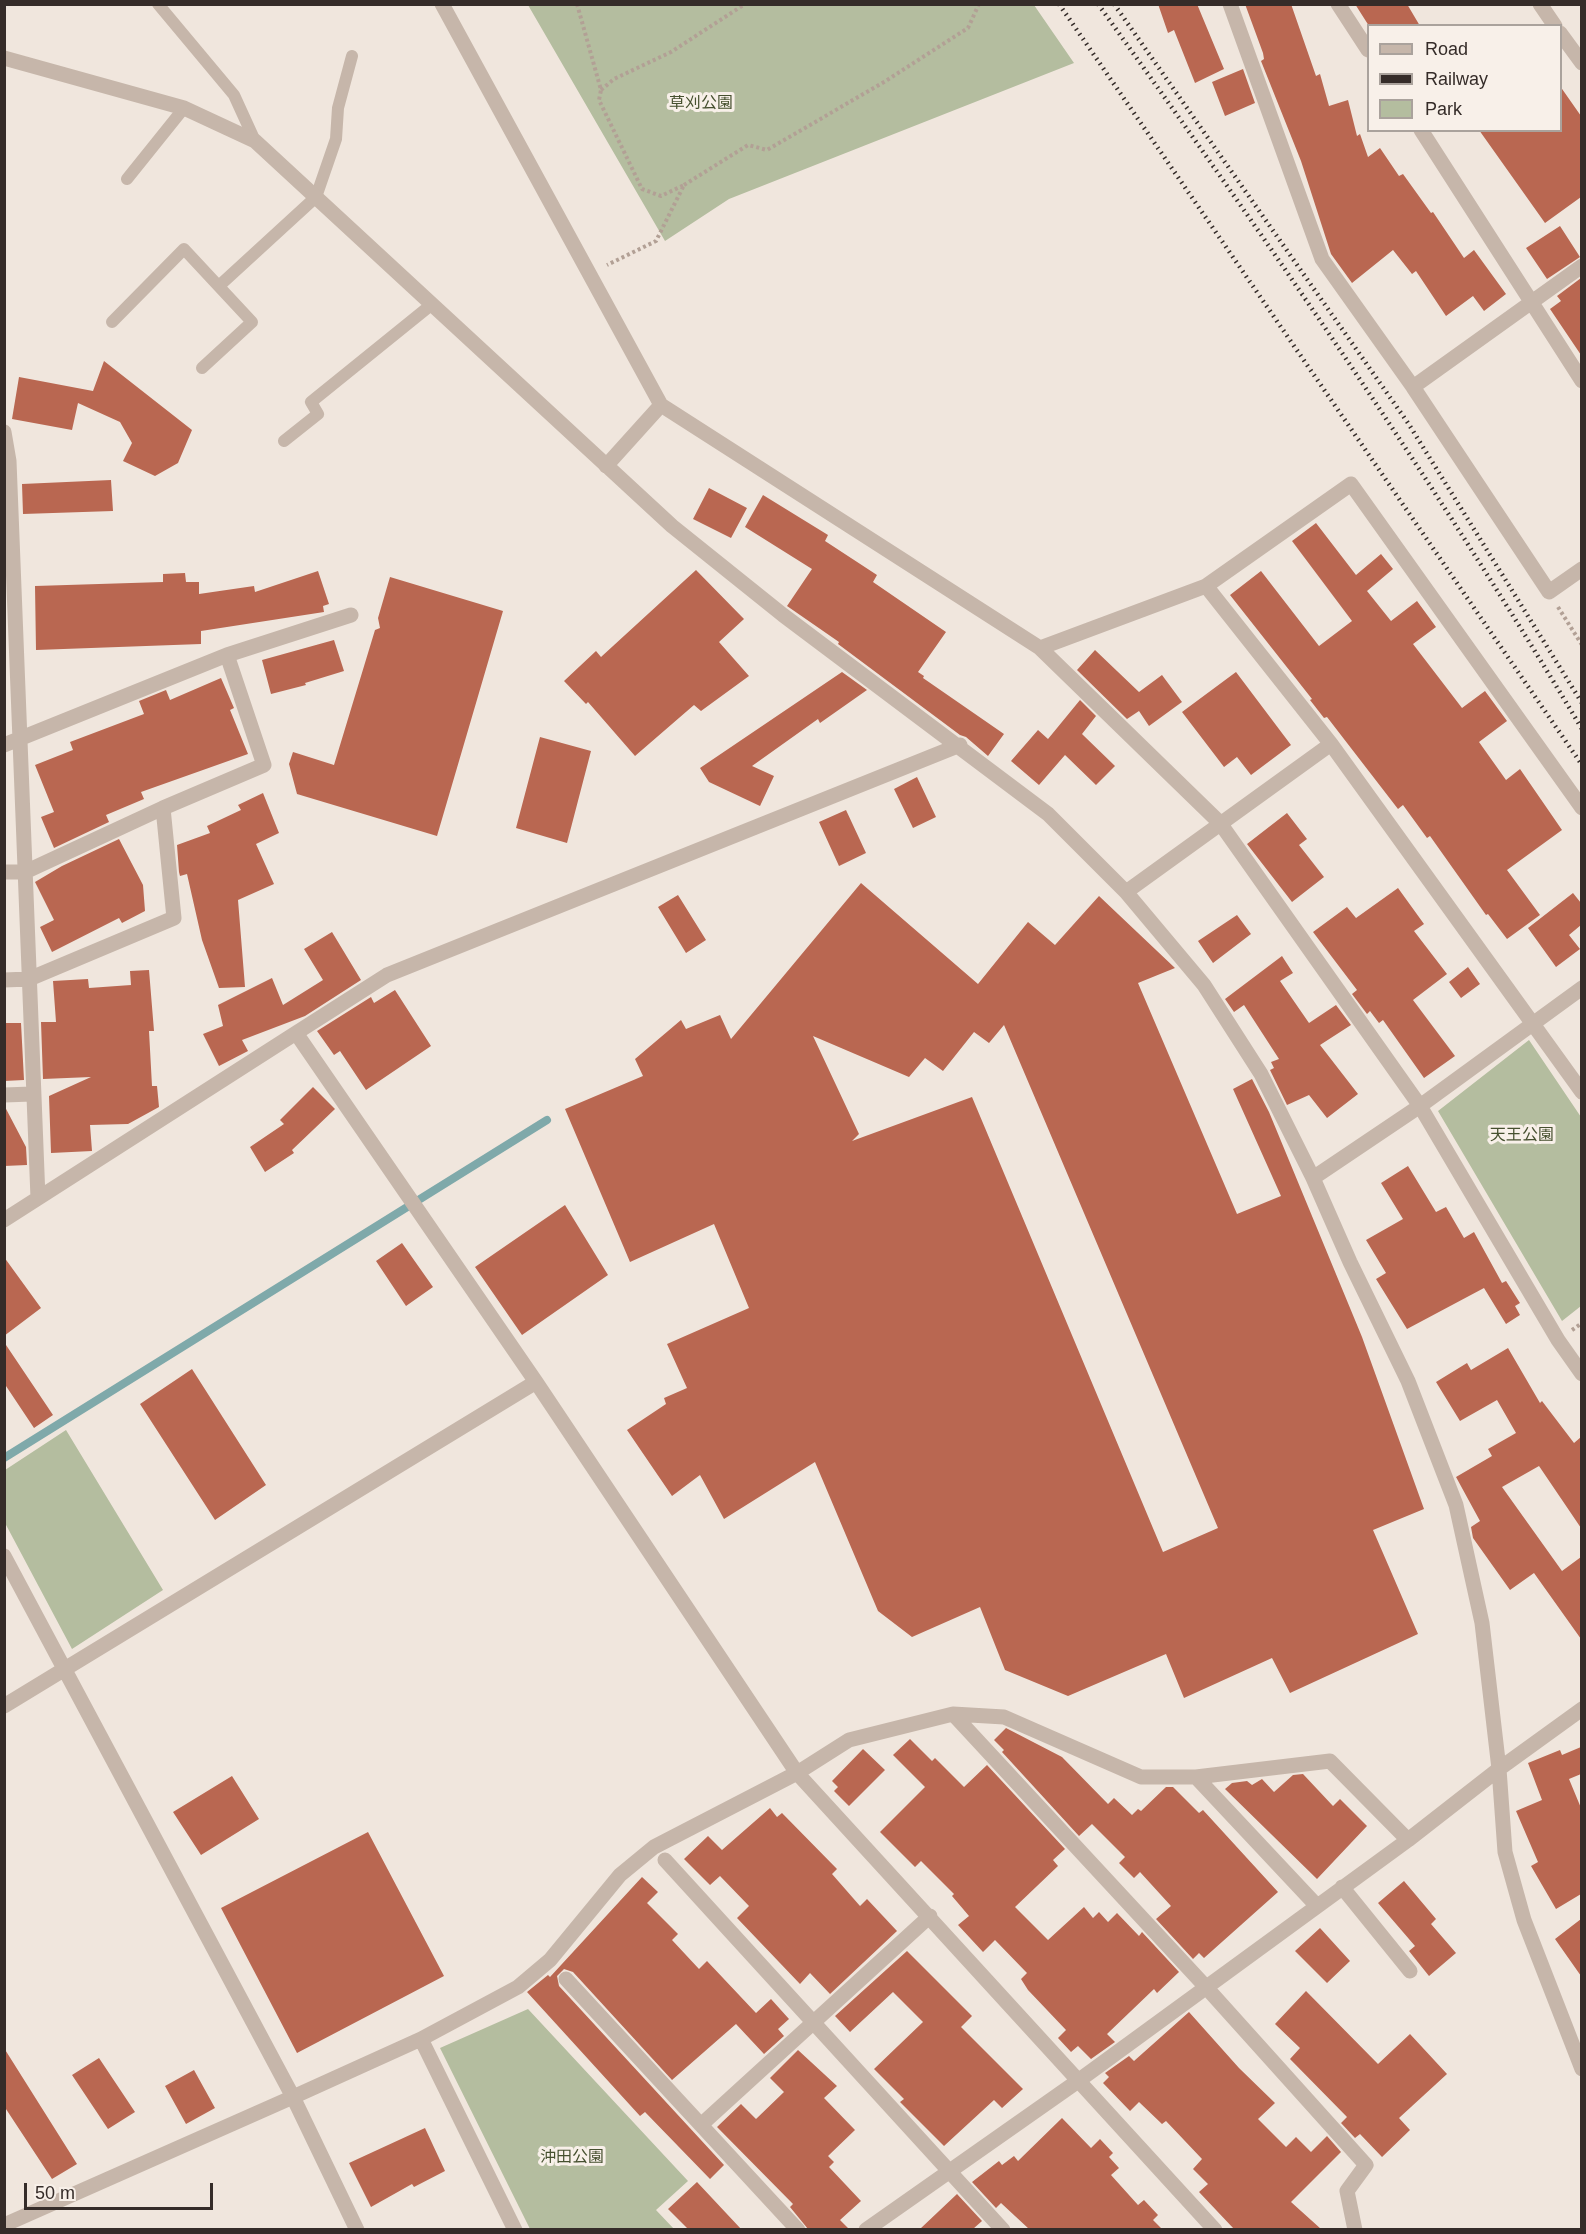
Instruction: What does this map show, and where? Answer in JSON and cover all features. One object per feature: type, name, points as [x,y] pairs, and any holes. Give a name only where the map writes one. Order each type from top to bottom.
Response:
[{"type":"street","points":[[442,4],[661,405],[1040,648],[1220,823],[1420,1107],[1558,1340],[1581,1374]]},
{"type":"street","points":[[1230,4],[1322,260],[1413,387],[1549,592],[1581,569]]},
{"type":"street","points":[[1338,4],[1367,48]]},
{"type":"street","points":[[1540,4],[1554,24]]},
{"type":"street","points":[[1562,36],[1581,63]]},
{"type":"street","points":[[4,58],[183,108],[255,141],[672,526],[774,608],[960,745],[1048,814],[1126,892],[1204,985],[1261,1074],[1314,1178],[1350,1262],[1408,1381],[1456,1505],[1482,1623],[1499,1769],[1505,1852],[1524,1920],[1581,2069]]},
{"type":"street","points":[[1422,132],[1581,381]]},
{"type":"street","points":[[1413,387],[1581,266]]},
{"type":"street","points":[[606,466],[661,405]]},
{"type":"street","points":[[4,432],[9,461],[12,742],[25,872],[32,1094],[39,1198]]},
{"type":"street","points":[[1040,648],[1206,586],[1351,484],[1581,808]]},
{"type":"street","points":[[1206,586],[1330,744],[1581,1092]]},
{"type":"street","points":[[12,742],[228,655],[351,615]]},
{"type":"street","points":[[4,873],[25,872],[163,808],[264,765],[228,655]]},
{"type":"street","points":[[1126,892],[1330,744]]},
{"type":"street","points":[[4,1220],[387,975],[960,745]]},
{"type":"street","points":[[4,980],[29,979],[174,918],[163,808]]},
{"type":"street","points":[[1314,1178],[1420,1107],[1581,988]]},
{"type":"street","points":[[296,1033],[536,1382],[798,1773],[1215,2229]]},
{"type":"street","points":[[4,1095],[32,1094]]},
{"type":"street","points":[[4,1706],[536,1382]]},
{"type":"street","points":[[4,1556],[293,2097],[357,2229]]},
{"type":"street","points":[[866,2229],[1078,2080],[1408,1840],[1581,1709]]},
{"type":"street","points":[[4,2225],[421,2039],[518,1987],[550,1960],[620,1875],[654,1847],[798,1773],[849,1740],[953,1714],[1004,1717],[1141,1777],[1196,1777],[1330,1761],[1408,1840]]},
{"type":"street","points":[[953,1714],[1205,1986],[1366,2165],[1347,2191],[1355,2229]]},
{"type":"street","points":[[1196,1777],[1317,1906]]},
{"type":"street","points":[[665,1860],[815,2021],[1003,2229]]},
{"type":"street","points":[[1342,1887],[1410,1971]]},
{"type":"street","points":[[702,2124],[930,1916]]},
{"type":"street","points":[[566,1979],[798,2229]]},
{"type":"street","points":[[421,2039],[515,2229]]},
{"type":"lane","points":[[158,4],[234,95],[255,141]]},
{"type":"lane","points":[[220,285],[316,197],[336,139],[338,108],[352,56]]},
{"type":"lane","points":[[127,179],[183,108]]},
{"type":"lane","points":[[112,322],[184,249],[220,285],[252,322],[202,368]]},
{"type":"lane","points":[[284,441],[318,414],[311,402],[432,305]]},
{"type":"path","points":[[577,4],[602,90],[599,100],[642,189],[661,196],[684,185],[748,146],[767,150],[919,61],[968,28],[979,4]]},
{"type":"path","points":[[602,90],[614,80],[671,52],[744,4]]},
{"type":"path","points":[[604,267],[656,241],[684,185]]},
{"type":"path","points":[[1549,592],[1581,645]]},
{"type":"green space","name":"草刈公園","points":[[528,5],[1034,5],[1074,63],[729,199],[665,241]]},
{"type":"green space","name":"天王公園","points":[[1529,1040],[1581,1117],[1581,1306],[1562,1321],[1438,1111]]},
{"type":"green space","points":[[66,1430],[163,1590],[72,1649],[5,1523],[5,1470]]},
{"type":"green space","name":"沖田公園","points":[[528,2009],[688,2181],[656,2210],[674,2229],[530,2229],[440,2048]]},
{"type":"building","points":[[1158,4],[1197,4],[1224,69],[1195,83],[1174,30],[1168,33]]},
{"type":"building","points":[[1245,4],[1291,4],[1316,76],[1320,74],[1329,106],[1348,100],[1357,136],[1360,134],[1368,157],[1380,148],[1399,176],[1403,174],[1431,213],[1433,212],[1464,258],[1474,250],[1506,294],[1484,311],[1473,296],[1446,316],[1416,271],[1412,274],[1393,250],[1352,283],[1331,254],[1301,161],[1261,61],[1264,59],[1263,53]]},
{"type":"building","points":[[1355,4],[1407,4],[1419,24],[1368,24]]},
{"type":"building","points":[[1243,69],[1255,103],[1225,116],[1212,82]]},
{"type":"building","points":[[1562,89],[1581,116],[1581,197],[1545,223],[1480,132],[1562,132]]},
{"type":"building","points":[[1560,226],[1580,257],[1547,279],[1526,248]]},
{"type":"building","points":[[1581,278],[1581,355],[1550,309],[1561,301],[1557,296]]},
{"type":"building","points":[[104,361],[192,430],[178,463],[155,476],[123,461],[132,443],[120,422],[78,403],[72,430],[12,419],[19,377],[93,391]]},
{"type":"building","points":[[111,480],[113,511],[23,514],[22,484]]},
{"type":"building","points":[[709,488],[747,508],[731,538],[693,519]]},
{"type":"building","points":[[763,495],[828,535],[825,541],[877,575],[873,582],[946,632],[918,672],[924,676],[923,678],[1004,734],[988,756],[966,737],[960,735],[838,644],[839,642],[787,606],[812,569],[745,527]]},
{"type":"building","points":[[1316,523],[1356,575],[1381,554],[1393,569],[1367,591],[1391,621],[1417,601],[1436,627],[1413,644],[1462,708],[1485,691],[1507,721],[1479,742],[1506,780],[1520,769],[1562,830],[1507,870],[1540,915],[1507,939],[1488,914],[1486,915],[1430,836],[1427,838],[1403,805],[1398,809],[1327,717],[1324,718],[1310,700],[1312,699],[1230,595],[1261,571],[1319,646],[1352,621],[1292,541]]},
{"type":"building","points":[[696,570],[744,619],[719,642],[749,676],[701,711],[694,705],[635,756],[588,702],[586,704],[564,681],[596,651],[601,657]]},
{"type":"building","points":[[318,571],[329,604],[323,606],[324,612],[201,631],[201,644],[36,650],[35,586],[163,582],[163,574],[185,573],[186,582],[199,582],[199,594],[254,586],[255,592]]},
{"type":"building","points":[[390,577],[503,611],[437,836],[297,794],[289,764],[293,752],[334,765],[375,630],[380,628],[378,618]]},
{"type":"building","points":[[334,640],[344,671],[305,683],[306,685],[271,694],[262,660]]},
{"type":"building","points":[[1095,650],[1139,692],[1162,675],[1182,702],[1149,726],[1139,711],[1127,719],[1077,670]]},
{"type":"building","points":[[842,672],[867,690],[820,723],[818,719],[752,766],[774,776],[760,806],[709,782],[700,768]]},
{"type":"building","points":[[1236,672],[1291,745],[1251,775],[1237,757],[1224,767],[1182,712]]},
{"type":"building","points":[[221,678],[234,708],[230,710],[248,754],[141,792],[144,799],[106,815],[109,822],[54,848],[41,817],[54,812],[35,765],[73,750],[70,742],[144,714],[139,701],[166,690],[170,700]]},
{"type":"building","points":[[1080,700],[1096,716],[1082,734],[1115,766],[1096,785],[1065,755],[1039,785],[1011,761],[1038,730],[1048,739]]},
{"type":"building","points":[[540,737],[591,751],[567,843],[516,828]]},
{"type":"building","points":[[917,777],[936,817],[913,828],[894,789]]},
{"type":"building","points":[[263,793],[279,833],[256,844],[274,884],[238,900],[245,987],[219,988],[202,940],[187,874],[180,876],[177,845],[210,833],[207,826],[241,810],[238,805]]},
{"type":"building","points":[[846,810],[866,853],[839,866],[819,822]]},
{"type":"building","points":[[1287,813],[1307,839],[1299,845],[1324,877],[1292,902],[1247,844]]},
{"type":"building","points":[[119,839],[143,885],[145,911],[122,923],[119,918],[52,952],[40,927],[54,920],[35,882],[62,866]]},
{"type":"building","points":[[861,883],[978,984],[1028,922],[1055,945],[1099,896],[1175,968],[1138,983],[1237,1214],[1281,1196],[1233,1089],[1252,1079],[1269,1112],[1362,1337],[1424,1509],[1373,1530],[1418,1634],[1290,1693],[1272,1658],[1184,1698],[1166,1654],[1068,1696],[1005,1670],[980,1607],[912,1637],[878,1611],[815,1462],[724,1519],[700,1475],[672,1496],[627,1430],[666,1404],[664,1398],[687,1388],[667,1344],[749,1308],[714,1224],[630,1262],[565,1109],[643,1076],[635,1059],[681,1020],[686,1029],[720,1015],[731,1039]],"holes":[[[1004,1025],[1218,1528],[1163,1552],[972,1097],[852,1141],[859,1134],[813,1036],[909,1077],[925,1058],[943,1071],[974,1032],[989,1043]]]},
{"type":"building","points":[[1398,888],[1424,924],[1414,931],[1447,974],[1413,1000],[1455,1056],[1424,1078],[1383,1020],[1379,1023],[1370,1011],[1367,1014],[1352,994],[1357,990],[1313,932],[1347,907],[1356,918]]},
{"type":"building","points":[[1573,893],[1581,903],[1581,925],[1569,935],[1580,949],[1556,967],[1528,928]]},
{"type":"building","points":[[678,895],[706,940],[686,953],[658,907]]},
{"type":"building","points":[[1237,915],[1251,934],[1213,963],[1198,941]]},
{"type":"building","points":[[332,932],[361,980],[305,1016],[242,1040],[248,1051],[219,1066],[203,1034],[223,1026],[218,1005],[272,978],[283,1005],[323,980],[304,949]]},
{"type":"building","points":[[1282,956],[1293,973],[1280,981],[1309,1023],[1336,1005],[1351,1025],[1320,1045],[1358,1094],[1327,1118],[1309,1095],[1287,1105],[1270,1070],[1274,1068],[1271,1062],[1279,1059],[1244,1005],[1234,1012],[1225,999]]},
{"type":"building","points":[[1468,967],[1480,984],[1461,998],[1449,982]]},
{"type":"building","points":[[149,970],[154,1031],[149,1031],[152,1086],[157,1086],[159,1107],[128,1124],[90,1125],[92,1151],[51,1153],[49,1096],[91,1077],[43,1079],[41,1022],[56,1022],[53,981],[88,979],[89,988],[131,985],[130,971]]},
{"type":"building","points":[[395,990],[431,1046],[366,1090],[340,1051],[334,1055],[317,1031],[371,997],[374,1003]]},
{"type":"building","points":[[4,1023],[21,1023],[24,1080],[4,1081]]},
{"type":"building","points":[[313,1087],[335,1109],[292,1150],[294,1153],[265,1172],[250,1147],[284,1124],[280,1120]]},
{"type":"building","points":[[4,1105],[26,1147],[27,1165],[4,1166]]},
{"type":"building","points":[[1408,1166],[1436,1212],[1446,1207],[1464,1238],[1474,1232],[1502,1283],[1506,1281],[1520,1303],[1515,1306],[1520,1315],[1506,1324],[1484,1288],[1407,1329],[1376,1279],[1386,1273],[1366,1240],[1403,1219],[1381,1183]]},
{"type":"building","points":[[565,1205],[608,1275],[522,1335],[475,1267]]},
{"type":"building","points":[[402,1243],[433,1287],[406,1306],[376,1261]]},
{"type":"building","points":[[4,1257],[41,1308],[4,1336]]},
{"type":"building","points":[[4,1342],[53,1415],[34,1428],[4,1383]]},
{"type":"building","points":[[1508,1348],[1540,1403],[1542,1401],[1574,1443],[1581,1437],[1581,1528],[1539,1466],[1502,1487],[1562,1571],[1581,1557],[1581,1639],[1534,1573],[1510,1590],[1473,1538],[1471,1527],[1480,1521],[1456,1477],[1492,1456],[1488,1449],[1516,1433],[1497,1400],[1460,1421],[1436,1382],[1467,1363],[1471,1370]]},
{"type":"building","points":[[192,1369],[266,1485],[215,1520],[140,1404]]},
{"type":"building","points":[[1006,1728],[1062,1757],[1108,1804],[1114,1798],[1132,1815],[1138,1809],[1141,1811],[1166,1787],[1173,1787],[1199,1813],[1203,1810],[1278,1892],[1204,1958],[1199,1953],[1193,1959],[1156,1919],[1171,1906],[1140,1872],[1134,1878],[1119,1863],[1125,1857],[1092,1824],[1079,1836],[1002,1752],[1004,1750],[994,1740]]},
{"type":"building","points":[[910,1739],[932,1761],[935,1758],[964,1787],[987,1765],[1065,1849],[1053,1860],[1058,1866],[1015,1907],[1048,1940],[1084,1907],[1093,1918],[1099,1912],[1108,1922],[1117,1913],[1139,1936],[1142,1932],[1179,1972],[1157,1993],[1154,1989],[1107,2034],[1115,2042],[1091,2059],[1078,2046],[1071,2052],[1058,2038],[1066,2030],[1028,1990],[1021,1979],[1027,1973],[995,1940],[983,1952],[958,1925],[969,1916],[952,1896],[954,1894],[921,1861],[915,1867],[880,1832],[925,1787],[893,1755]]},
{"type":"building","points":[[1581,1747],[1581,1774],[1569,1779],[1581,1808],[1581,1894],[1556,1909],[1531,1866],[1538,1862],[1516,1811],[1542,1800],[1528,1763],[1560,1750],[1562,1755]]},
{"type":"building","points":[[863,1749],[885,1770],[849,1806],[834,1791],[838,1787],[832,1781]]},
{"type":"building","points":[[1303,1774],[1333,1806],[1340,1799],[1367,1826],[1317,1879],[1225,1789],[1232,1783],[1247,1781],[1252,1785],[1262,1779],[1274,1792],[1293,1775]]},
{"type":"building","points":[[232,1776],[259,1819],[201,1855],[173,1812]]},
{"type":"building","points":[[770,1808],[777,1817],[782,1813],[837,1869],[832,1874],[860,1906],[867,1899],[897,1931],[830,1994],[810,1973],[800,1984],[737,1918],[749,1906],[720,1876],[710,1885],[684,1859],[708,1836],[722,1850]]},
{"type":"building","points":[[368,1832],[444,1976],[297,2053],[221,1908]]},
{"type":"building","points":[[642,1877],[658,1892],[647,1903],[678,1934],[672,1940],[699,1969],[707,1961],[756,2013],[771,1999],[789,2019],[778,2029],[784,2036],[764,2054],[736,2024],[672,2080],[573,1972],[564,1969],[557,1976],[559,1986],[724,2165],[710,2179],[645,2112],[640,2116],[527,1992],[548,1975],[550,1977]]},
{"type":"building","points":[[1404,1881],[1436,1919],[1431,1924],[1456,1953],[1429,1976],[1409,1951],[1415,1946],[1378,1903]]},
{"type":"building","points":[[1581,1919],[1581,1976],[1555,1939]]},
{"type":"building","points":[[1320,1928],[1350,1961],[1327,1983],[1295,1951]]},
{"type":"building","points":[[907,1951],[972,2016],[961,2027],[1023,2089],[1002,2108],[994,2100],[944,2146],[900,2102],[904,2099],[874,2069],[923,2022],[893,1992],[850,2032],[835,2016]]},
{"type":"building","points":[[1306,1991],[1378,2064],[1410,2034],[1447,2074],[1399,2118],[1410,2130],[1382,2157],[1360,2134],[1355,2138],[1341,2123],[1347,2117],[1290,2059],[1300,2048],[1275,2024]]},
{"type":"building","points":[[1189,2012],[1239,2068],[1275,2103],[1258,2119],[1286,2147],[1296,2137],[1311,2152],[1327,2136],[1341,2152],[1291,2202],[1321,2229],[1234,2229],[1199,2192],[1208,2184],[1193,2169],[1202,2159],[1166,2121],[1162,2124],[1139,2102],[1130,2111],[1103,2083],[1109,2077],[1105,2073],[1129,2056],[1134,2061]]},
{"type":"building","points":[[4,2048],[77,2164],[52,2179],[4,2106]]},
{"type":"building","points":[[798,2050],[837,2086],[824,2098],[855,2130],[828,2156],[834,2162],[829,2167],[861,2201],[840,2220],[849,2229],[808,2229],[790,2207],[793,2204],[717,2127],[741,2104],[756,2119],[784,2092],[770,2078]]},
{"type":"building","points":[[99,2058],[135,2112],[108,2129],[72,2075]]},
{"type":"building","points":[[194,2070],[215,2108],[186,2124],[165,2086]]},
{"type":"building","points":[[1062,2118],[1091,2148],[1100,2139],[1113,2153],[1109,2157],[1119,2168],[1111,2175],[1138,2205],[1144,2200],[1158,2215],[1153,2220],[1162,2229],[1029,2229],[1001,2203],[996,2208],[972,2182],[999,2161],[1002,2165],[1014,2156],[1018,2161]]},
{"type":"building","points":[[425,2128],[445,2171],[414,2187],[412,2184],[371,2207],[349,2163]]},
{"type":"building","points":[[697,2182],[741,2229],[688,2229],[668,2209]]},
{"type":"building","points":[[957,2194],[982,2221],[973,2229],[920,2229]]},
{"type":"waterway","points":[[4,1458],[547,1120]]},
{"type":"railway","points":[[1059,4],[1582,765]]},
{"type":"railway","points":[[1098,4],[1348,362],[1467,544],[1582,729]]},
{"type":"railway","points":[[1114,4],[1408,423],[1582,703]]}]
